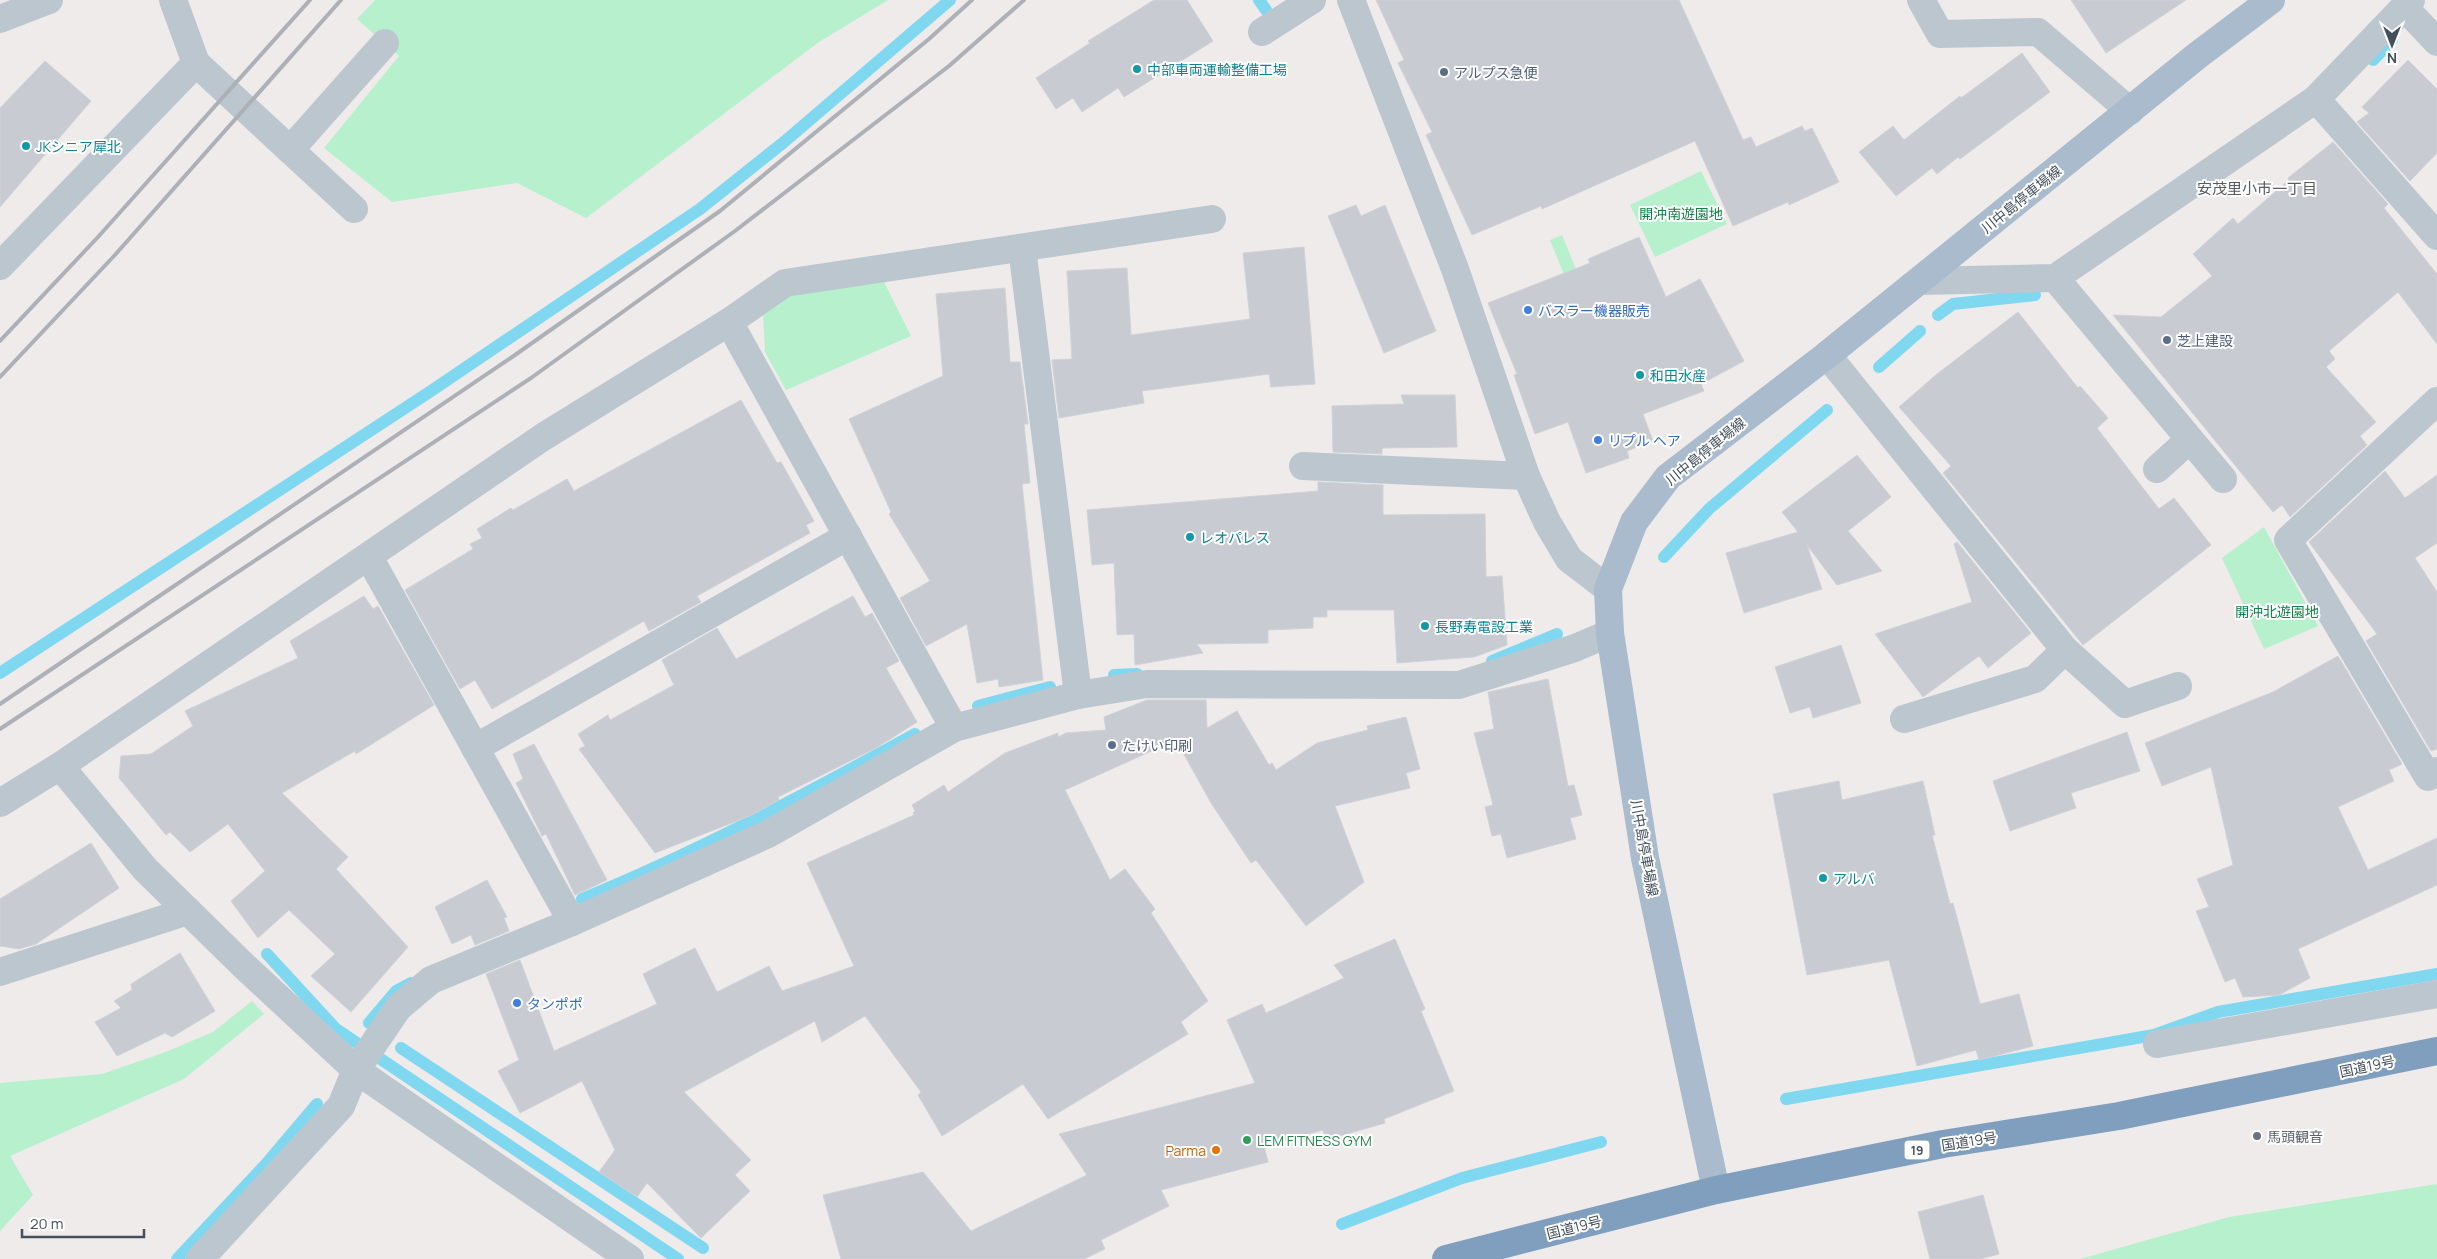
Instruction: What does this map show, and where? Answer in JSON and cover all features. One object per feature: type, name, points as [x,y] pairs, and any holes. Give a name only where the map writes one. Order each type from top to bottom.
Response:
[{"type":"highway","name":"国道19号","points":[[1446,1259],[1716,1190],[1943,1144],[2119,1116],[2437,1051]]},
{"type":"main road","name":"川中島停車場線","points":[[1716,1190],[1645,858],[1610,633],[1608,589],[1634,522],[1668,477],[1827,355],[2198,55],[2271,0]]},
{"type":"street","points":[[0,19],[50,0]]},
{"type":"street","points":[[173,0],[196,63],[354,209]]},
{"type":"street","points":[[1262,32],[1312,0]]},
{"type":"street","points":[[1350,0],[1456,269],[1526,476],[1547,522],[1569,560],[1608,589]]},
{"type":"street","points":[[1921,0],[1940,34],[2038,32],[2130,111]]},
{"type":"street","points":[[1920,281],[2055,278],[2316,99],[2408,4],[2437,42]]},
{"type":"street","points":[[290,150],[385,43]]},
{"type":"street","points":[[0,266],[196,63]]},
{"type":"street","points":[[2316,99],[2437,236]]},
{"type":"street","points":[[0,803],[60,766],[543,437],[729,322],[785,283],[1212,219]]},
{"type":"street","points":[[1022,248],[1078,695]]},
{"type":"street","points":[[2055,278],[2223,479]]},
{"type":"street","points":[[729,322],[954,728]]},
{"type":"street","points":[[1827,355],[2065,650],[2124,704],[2178,686]]},
{"type":"street","points":[[2437,401],[2288,540],[2428,777],[2437,770]]},
{"type":"street","points":[[2157,469],[2189,440]]},
{"type":"street","points":[[1304,466],[1526,476]]},
{"type":"street","points":[[475,748],[848,536]]},
{"type":"street","points":[[369,557],[572,922]]},
{"type":"street","points":[[200,1259],[341,1106],[359,1065],[398,1008],[431,980],[572,922],[768,834],[954,728],[1078,695],[1147,684],[1459,685],[1575,648],[1610,633]]},
{"type":"street","points":[[1904,720],[2034,679],[2065,650]]},
{"type":"street","points":[[60,766],[145,869],[242,965],[359,1065],[630,1259]]},
{"type":"street","points":[[0,972],[188,911]]},
{"type":"street","points":[[2157,1044],[2437,994]]},
{"type":"green space","points":[[375,0],[888,0],[819,42],[586,218],[517,183],[392,202],[324,148],[399,56],[357,19]]},
{"type":"green space","name":"開沖南遊園地","points":[[1701,171],[1727,224],[1655,257],[1630,205]]},
{"type":"green space","points":[[1562,235],[1597,321],[1585,326],[1550,240]]},
{"type":"green space","points":[[884,282],[911,336],[786,390],[765,352],[763,314],[794,293]]},
{"type":"green space","name":"開沖北遊園地","points":[[2264,527],[2318,626],[2264,649],[2222,558]]},
{"type":"green space","points":[[252,1001],[264,1014],[184,1079],[10,1156],[33,1195],[0,1231],[0,1083],[102,1074],[163,1053],[213,1032]]},
{"type":"green space","points":[[2437,1184],[2437,1259],[2080,1259],[2229,1217]]},
{"type":"building","name":"中部車両運輸整備工場","points":[[1154,0],[1187,0],[1213,41],[1124,97],[1118,88],[1082,112],[1073,98],[1056,109],[1036,78],[1090,43],[1088,41]]},
{"type":"building","points":[[1376,0],[1679,0],[1743,140],[1751,137],[1756,147],[1802,126],[1805,131],[1812,128],[1839,182],[1789,205],[1788,202],[1733,226],[1695,141],[1542,209],[1541,206],[1472,235],[1426,135],[1432,132],[1398,63],[1404,60]]},
{"type":"building","points":[[2071,0],[2186,0],[2106,53]]},
{"type":"building","points":[[2022,53],[2050,92],[1937,174],[1932,168],[1896,196],[1859,152],[1893,126],[1904,140],[1960,96],[1961,98]]},
{"type":"building","points":[[2408,60],[2437,89],[2437,153],[2410,181],[2357,122],[2369,113],[2362,107]]},
{"type":"building","name":"JKシニア犀北","points":[[45,61],[91,101],[0,207],[0,108]]},
{"type":"building","points":[[2333,142],[2388,204],[2384,208],[2437,274],[2437,344],[2398,292],[2329,351],[2335,359],[2326,367],[2376,422],[2360,436],[2367,445],[2290,517],[2282,505],[2273,512],[2113,315],[2161,317],[2212,276],[2193,254],[2233,218],[2238,224],[2289,180],[2288,178]]},
{"type":"building","points":[[1356,205],[1361,216],[1385,205],[1436,331],[1384,353],[1328,216]]},
{"type":"building","points":[[1639,237],[1666,297],[1700,279],[1744,361],[1701,384],[1704,391],[1643,414],[1653,441],[1627,451],[1629,458],[1586,473],[1568,422],[1535,434],[1514,375],[1517,374],[1488,303],[1590,263],[1588,259]]},
{"type":"building","points":[[1304,247],[1315,384],[1271,387],[1269,374],[1142,391],[1144,403],[1059,418],[1052,360],[1072,359],[1067,271],[1127,268],[1131,335],[1250,319],[1243,253]]},
{"type":"building","points":[[1005,288],[1010,362],[1020,362],[1028,424],[1024,424],[1030,483],[1022,484],[1043,680],[999,687],[998,679],[977,683],[967,624],[926,646],[900,598],[930,581],[889,514],[891,512],[849,419],[943,376],[936,294]]},
{"type":"building","points":[[2018,312],[2078,388],[2080,386],[2108,418],[2097,428],[2159,509],[2174,498],[2211,545],[2083,645],[1943,473],[1951,466],[1899,407],[1937,374]]},
{"type":"building","points":[[1401,395],[1455,395],[1457,447],[1382,448],[1382,454],[1333,452],[1332,406],[1404,404]]},
{"type":"building","points":[[741,400],[777,463],[781,462],[814,521],[806,525],[810,533],[697,596],[701,602],[649,631],[644,621],[492,709],[475,680],[460,689],[405,590],[473,549],[470,544],[482,538],[477,529],[511,508],[513,510],[567,479],[574,491]]},
{"type":"building","points":[[1857,455],[1891,497],[1848,531],[1882,571],[1837,585],[1807,545],[1822,589],[1744,613],[1726,553],[1798,532],[1782,512]]},
{"type":"building","points":[[2385,471],[2405,498],[2437,475],[2437,543],[2415,558],[2437,592],[2437,749],[2431,751],[2366,641],[2377,634],[2309,542]]},
{"type":"building","points":[[1318,482],[1383,485],[1383,515],[1485,514],[1486,577],[1502,576],[1507,645],[1474,657],[1397,663],[1394,610],[1327,610],[1327,617],[1313,617],[1313,628],[1268,630],[1268,643],[1197,644],[1203,653],[1135,665],[1134,634],[1117,635],[1114,563],[1092,565],[1087,510],[1318,491]]},
{"type":"building","points":[[1957,542],[2031,633],[1988,668],[1979,656],[1923,697],[1875,634],[1972,602],[1954,544]]},
{"type":"building","points":[[364,596],[373,609],[378,606],[434,705],[356,754],[355,751],[282,793],[348,857],[336,869],[408,947],[351,1012],[311,976],[335,954],[289,910],[258,938],[231,901],[265,871],[228,824],[190,852],[170,832],[166,835],[119,778],[121,756],[151,754],[193,726],[185,711],[298,658],[290,641]]},
{"type":"building","points":[[853,596],[865,617],[872,613],[899,661],[886,668],[917,722],[876,748],[778,797],[779,800],[752,815],[655,853],[579,749],[585,746],[578,734],[608,715],[610,720],[674,685],[662,660],[717,628],[736,659]]},
{"type":"building","points":[[1841,645],[1861,703],[1813,718],[1810,707],[1790,713],[1775,667]]},
{"type":"building","points":[[2338,656],[2402,764],[2389,770],[2394,781],[2338,807],[2368,870],[2437,838],[2437,885],[2298,949],[2310,978],[2279,995],[2243,997],[2235,978],[2225,982],[2196,911],[2209,907],[2197,879],[2233,865],[2211,767],[2162,786],[2145,743],[2273,692]]},
{"type":"building","points":[[1548,679],[1568,786],[1574,785],[1582,815],[1570,818],[1576,839],[1507,858],[1501,834],[1492,836],[1485,807],[1493,805],[1474,733],[1494,729],[1488,692]]},
{"type":"building","points":[[1147,700],[1206,700],[1207,728],[1237,711],[1269,765],[1272,763],[1276,770],[1317,743],[1368,730],[1367,726],[1406,717],[1420,769],[1406,773],[1410,788],[1335,806],[1364,882],[1306,926],[1256,860],[1251,863],[1211,803],[1176,740],[1065,790],[1110,880],[1125,869],[1155,909],[1151,913],[1208,1001],[1181,1022],[1188,1034],[1048,1119],[1023,1084],[942,1136],[918,1095],[921,1092],[865,1016],[822,1042],[815,1021],[684,1092],[751,1160],[735,1175],[750,1191],[701,1238],[647,1183],[637,1197],[599,1172],[615,1150],[582,1081],[520,1113],[498,1071],[519,1060],[486,974],[520,960],[554,1051],[657,1004],[643,974],[695,948],[717,992],[769,966],[782,991],[854,966],[807,863],[914,815],[915,811],[912,805],[944,785],[948,792],[1005,753],[1058,733],[1058,737],[1066,733],[1106,730],[1104,717]]},
{"type":"building","points":[[2127,732],[2140,771],[2071,793],[2076,808],[2010,831],[1993,781]]},
{"type":"building","points":[[534,744],[607,880],[575,895],[546,834],[542,836],[516,783],[523,779],[513,754]]},
{"type":"building","points":[[1839,781],[1842,800],[1923,781],[1935,835],[1932,835],[1950,904],[1953,903],[1980,1004],[2019,994],[2033,1046],[1979,1060],[1976,1050],[1917,1066],[1889,960],[1807,975],[1773,794]]},
{"type":"building","points":[[91,843],[119,888],[36,944],[19,949],[0,946],[0,899]]},
{"type":"building","points":[[487,880],[507,917],[504,918],[509,931],[475,945],[471,935],[452,944],[435,907]]},
{"type":"building","points":[[1395,939],[1425,1009],[1421,1011],[1454,1091],[1384,1119],[1385,1123],[1326,1140],[1323,1130],[1264,1146],[1268,1162],[1161,1190],[1169,1206],[1101,1240],[1105,1249],[1084,1259],[841,1259],[823,1195],[923,1172],[971,1231],[1087,1175],[1059,1134],[1255,1083],[1227,1020],[1262,1004],[1266,1013],[1344,978],[1334,965]]},
{"type":"building","points":[[180,953],[215,1011],[172,1037],[165,1033],[117,1056],[95,1022],[121,1008],[114,1001],[132,990],[131,984]]},
{"type":"building","points":[[1983,1195],[1999,1254],[1980,1259],[1930,1259],[1918,1212]]},
{"type":"waterway","points":[[0,673],[431,391],[700,209],[784,142],[950,0]]},
{"type":"waterway","points":[[1259,0],[1266,10]]},
{"type":"waterway","points":[[2373,60],[2392,40]]},
{"type":"waterway","points":[[1938,315],[1953,304],[2035,295]]},
{"type":"waterway","points":[[1879,367],[1920,331]]},
{"type":"waterway","points":[[1664,557],[1710,508],[1827,410]]},
{"type":"waterway","points":[[1492,661],[1557,634]]},
{"type":"waterway","points":[[1114,675],[1137,674]]},
{"type":"waterway","points":[[978,706],[1050,687]]},
{"type":"waterway","points":[[582,899],[709,842],[915,734]]},
{"type":"waterway","points":[[267,954],[336,1029],[678,1259]]},
{"type":"waterway","points":[[1786,1099],[2154,1035],[2218,1012],[2437,974]]},
{"type":"waterway","points":[[369,1023],[396,991],[411,983]]},
{"type":"waterway","points":[[401,1048],[703,1248]]},
{"type":"waterway","points":[[177,1259],[267,1163],[317,1104]]},
{"type":"waterway","points":[[1342,1224],[1462,1178],[1601,1142]]},
{"type":"railway","points":[[0,341],[98,237],[310,0]]},
{"type":"railway","points":[[0,377],[114,256],[341,0]]},
{"type":"railway","points":[[0,704],[515,355],[720,211],[929,39],[972,0]]},
{"type":"railway","points":[[0,729],[531,378],[735,231],[949,66],[1024,0]]},
{"type":"place","name":"中部車両運輸整備工場","points":[[1137,69]]},
{"type":"place","name":"アルプス急便","points":[[1444,72]]},
{"type":"place","name":"JKシニア犀北","points":[[26,146]]},
{"type":"place","name":"バスラー機器販売","points":[[1528,310]]},
{"type":"place","name":"芝上建設","points":[[2167,340]]},
{"type":"place","name":"和田水産","points":[[1640,375]]},
{"type":"place","name":"リプル ヘア","points":[[1598,440]]},
{"type":"place","name":"レオパレス","points":[[1190,537]]},
{"type":"place","name":"長野寿電設工業","points":[[1425,626]]},
{"type":"place","name":"たけい印刷","points":[[1112,745]]},
{"type":"place","name":"アルバ","points":[[1823,878]]},
{"type":"place","name":"タンポポ","points":[[517,1003]]},
{"type":"place","name":"馬頭観音","points":[[2257,1136]]},
{"type":"place","name":"LEM FITNESS GYM","points":[[1247,1140]]},
{"type":"place","name":"Parma","points":[[1216,1150]]},
{"type":"district","name":"安茂里小市一丁目","points":[[2257,188]]}]
